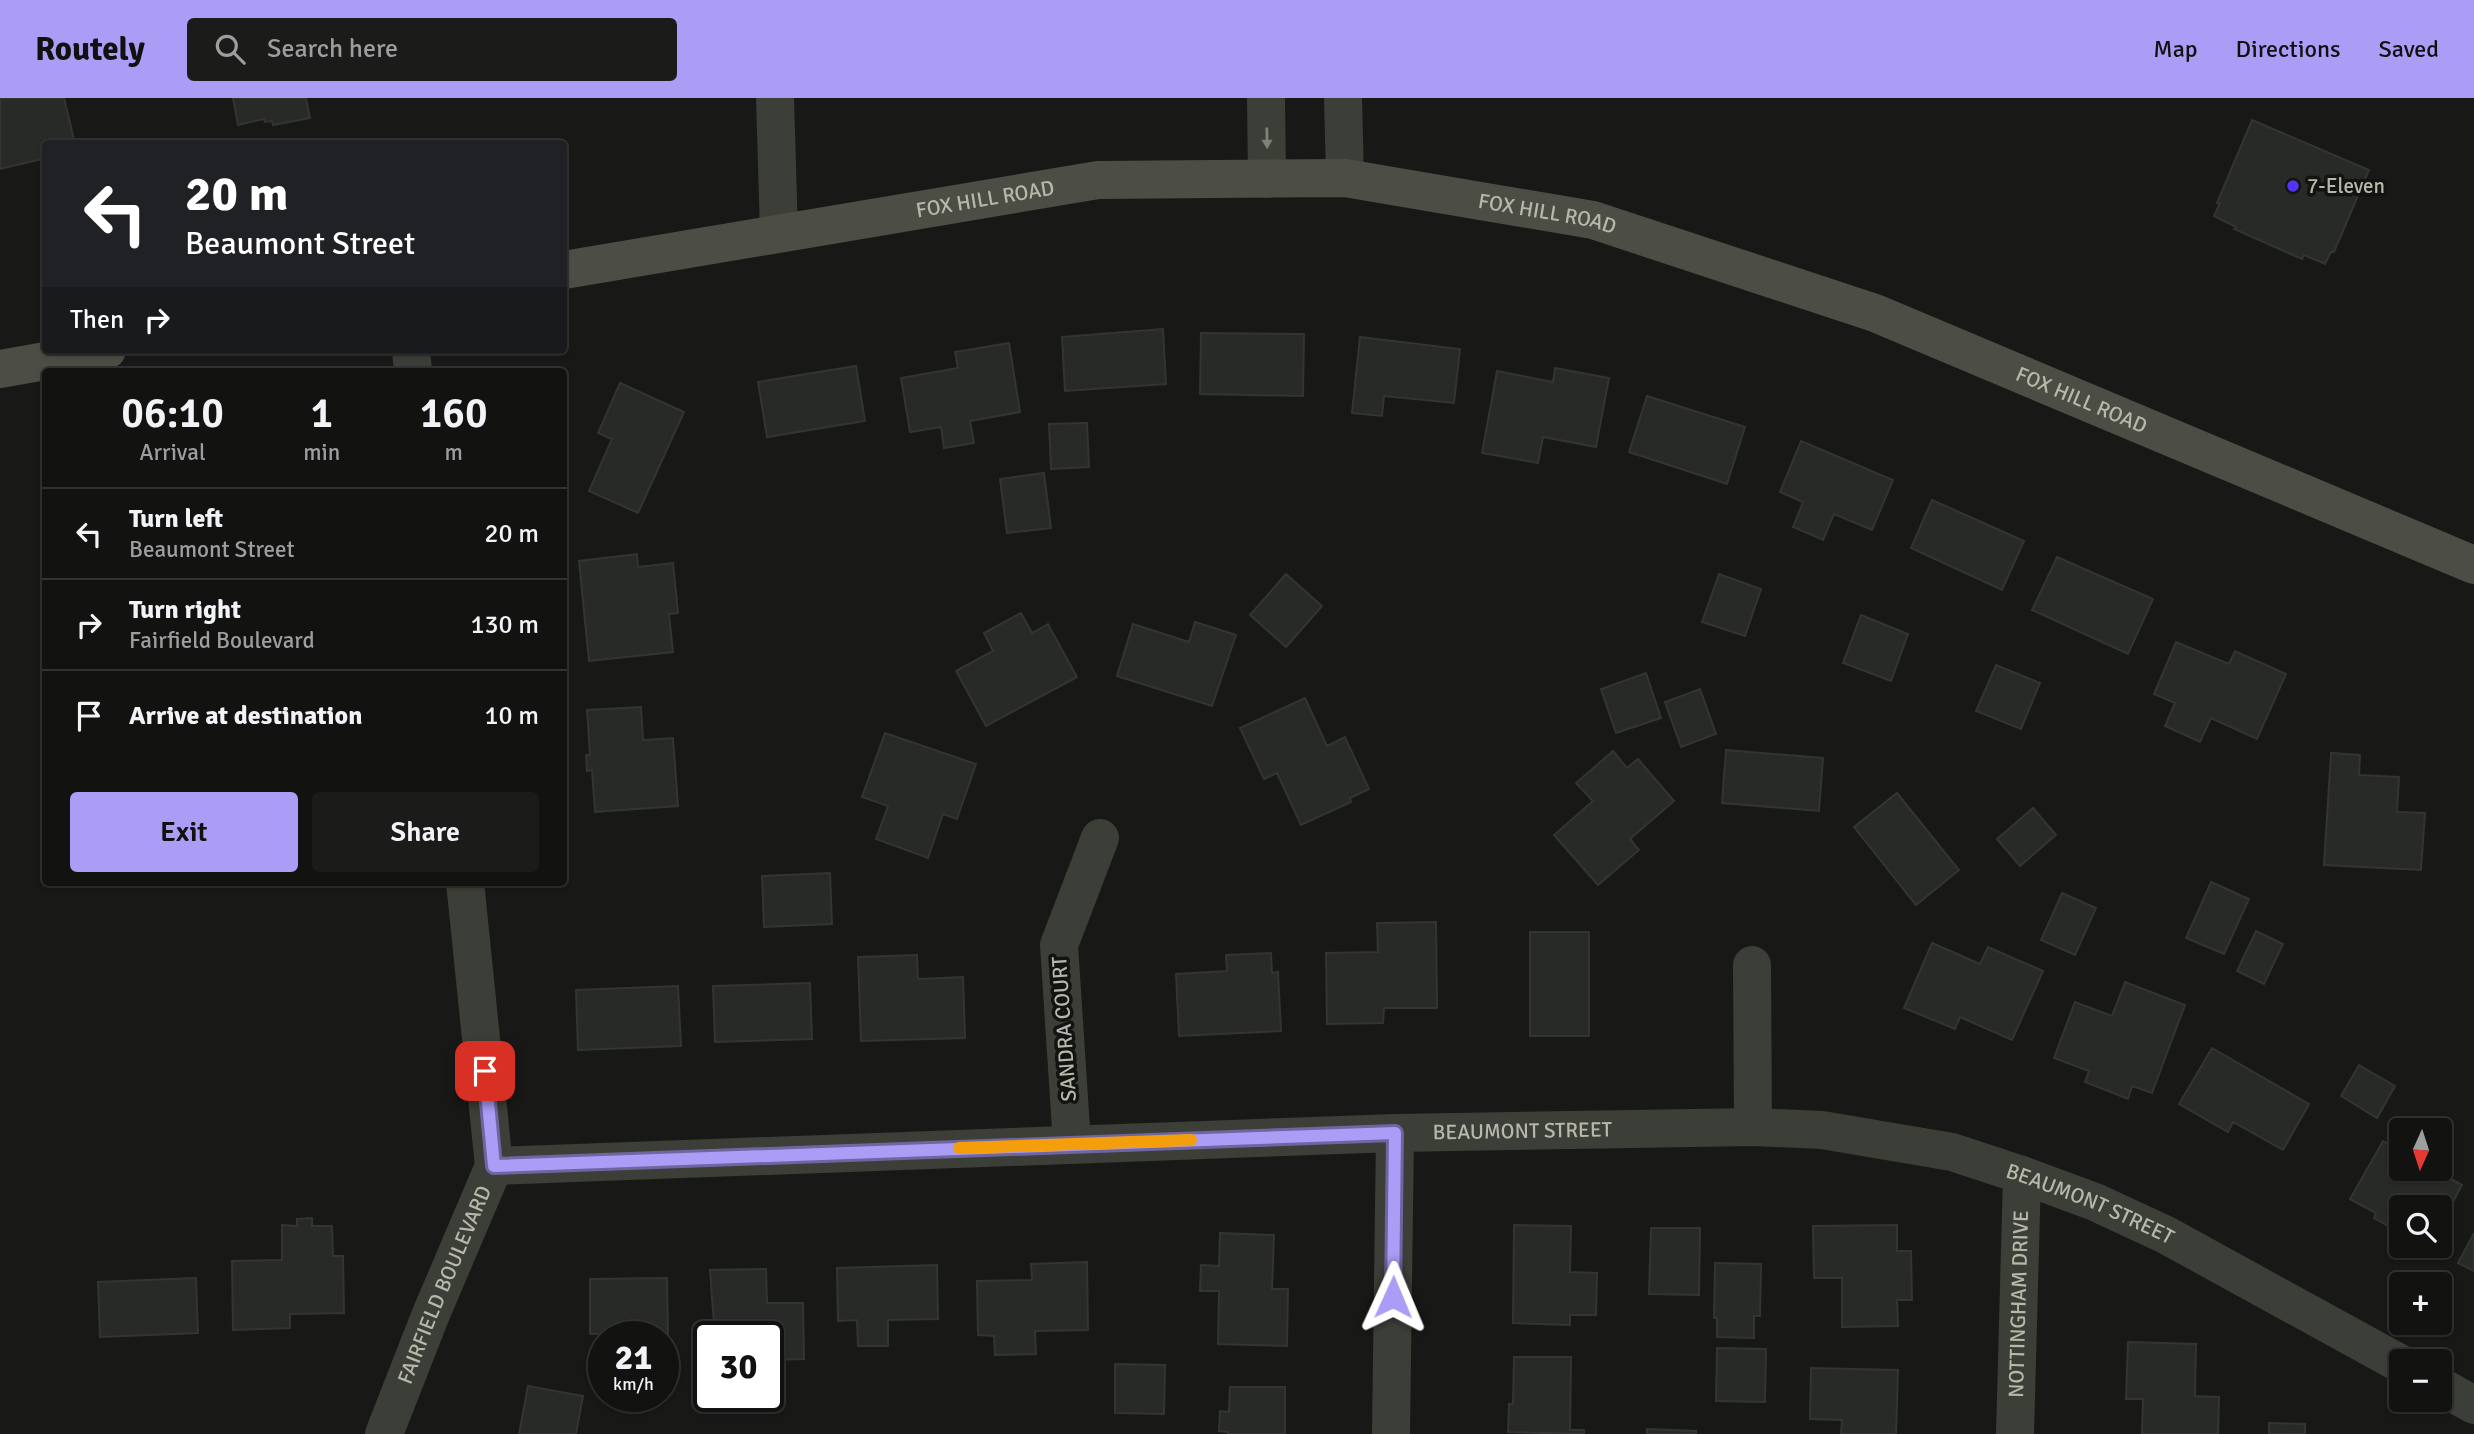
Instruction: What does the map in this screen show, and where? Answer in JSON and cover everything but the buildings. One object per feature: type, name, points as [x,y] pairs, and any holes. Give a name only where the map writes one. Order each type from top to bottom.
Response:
[{"type":"main road","name":"FOX HILL ROAD","points":[[567,270],[1098,180],[1345,178],[1593,220],[1875,313],[2474,565]]},
{"type":"main road","points":[[0,369],[84,354]]},
{"type":"street","points":[[775,98],[779,233]]},
{"type":"street","points":[[1266,98],[1268,179]]},
{"type":"street","points":[[1343,98],[1345,178]]},
{"type":"street","name":"SANDRA COURT","points":[[1072,1144],[1059,945],[1100,838]]},
{"type":"street","name":"FAIRFIELD BOULEVARD","points":[[384,1434],[494,1166],[465,886]]},
{"type":"street","points":[[1752,965],[1753,1126]]},
{"type":"street","name":"BEAUMONT STREET","points":[[494,1166],[1395,1133],[1753,1126],[1822,1130],[1952,1152],[2095,1202],[2166,1235],[2389,1357]]},
{"type":"street","points":[[1391,1434],[1395,1133]]},
{"type":"street","name":"NOTTINGHAM DRIVE","points":[[2015,1434],[2022,1175]]},
{"type":"street","points":[[2452,1393],[2474,1405]]},
{"type":"slow traffic","points":[[959,1148],[1191,1140]]},
{"type":"place","name":"7-Eleven","points":[[2293,186]]},
{"type":"route","points":[[485,1071],[494,1166],[1395,1133],[1393,1297]]}]
